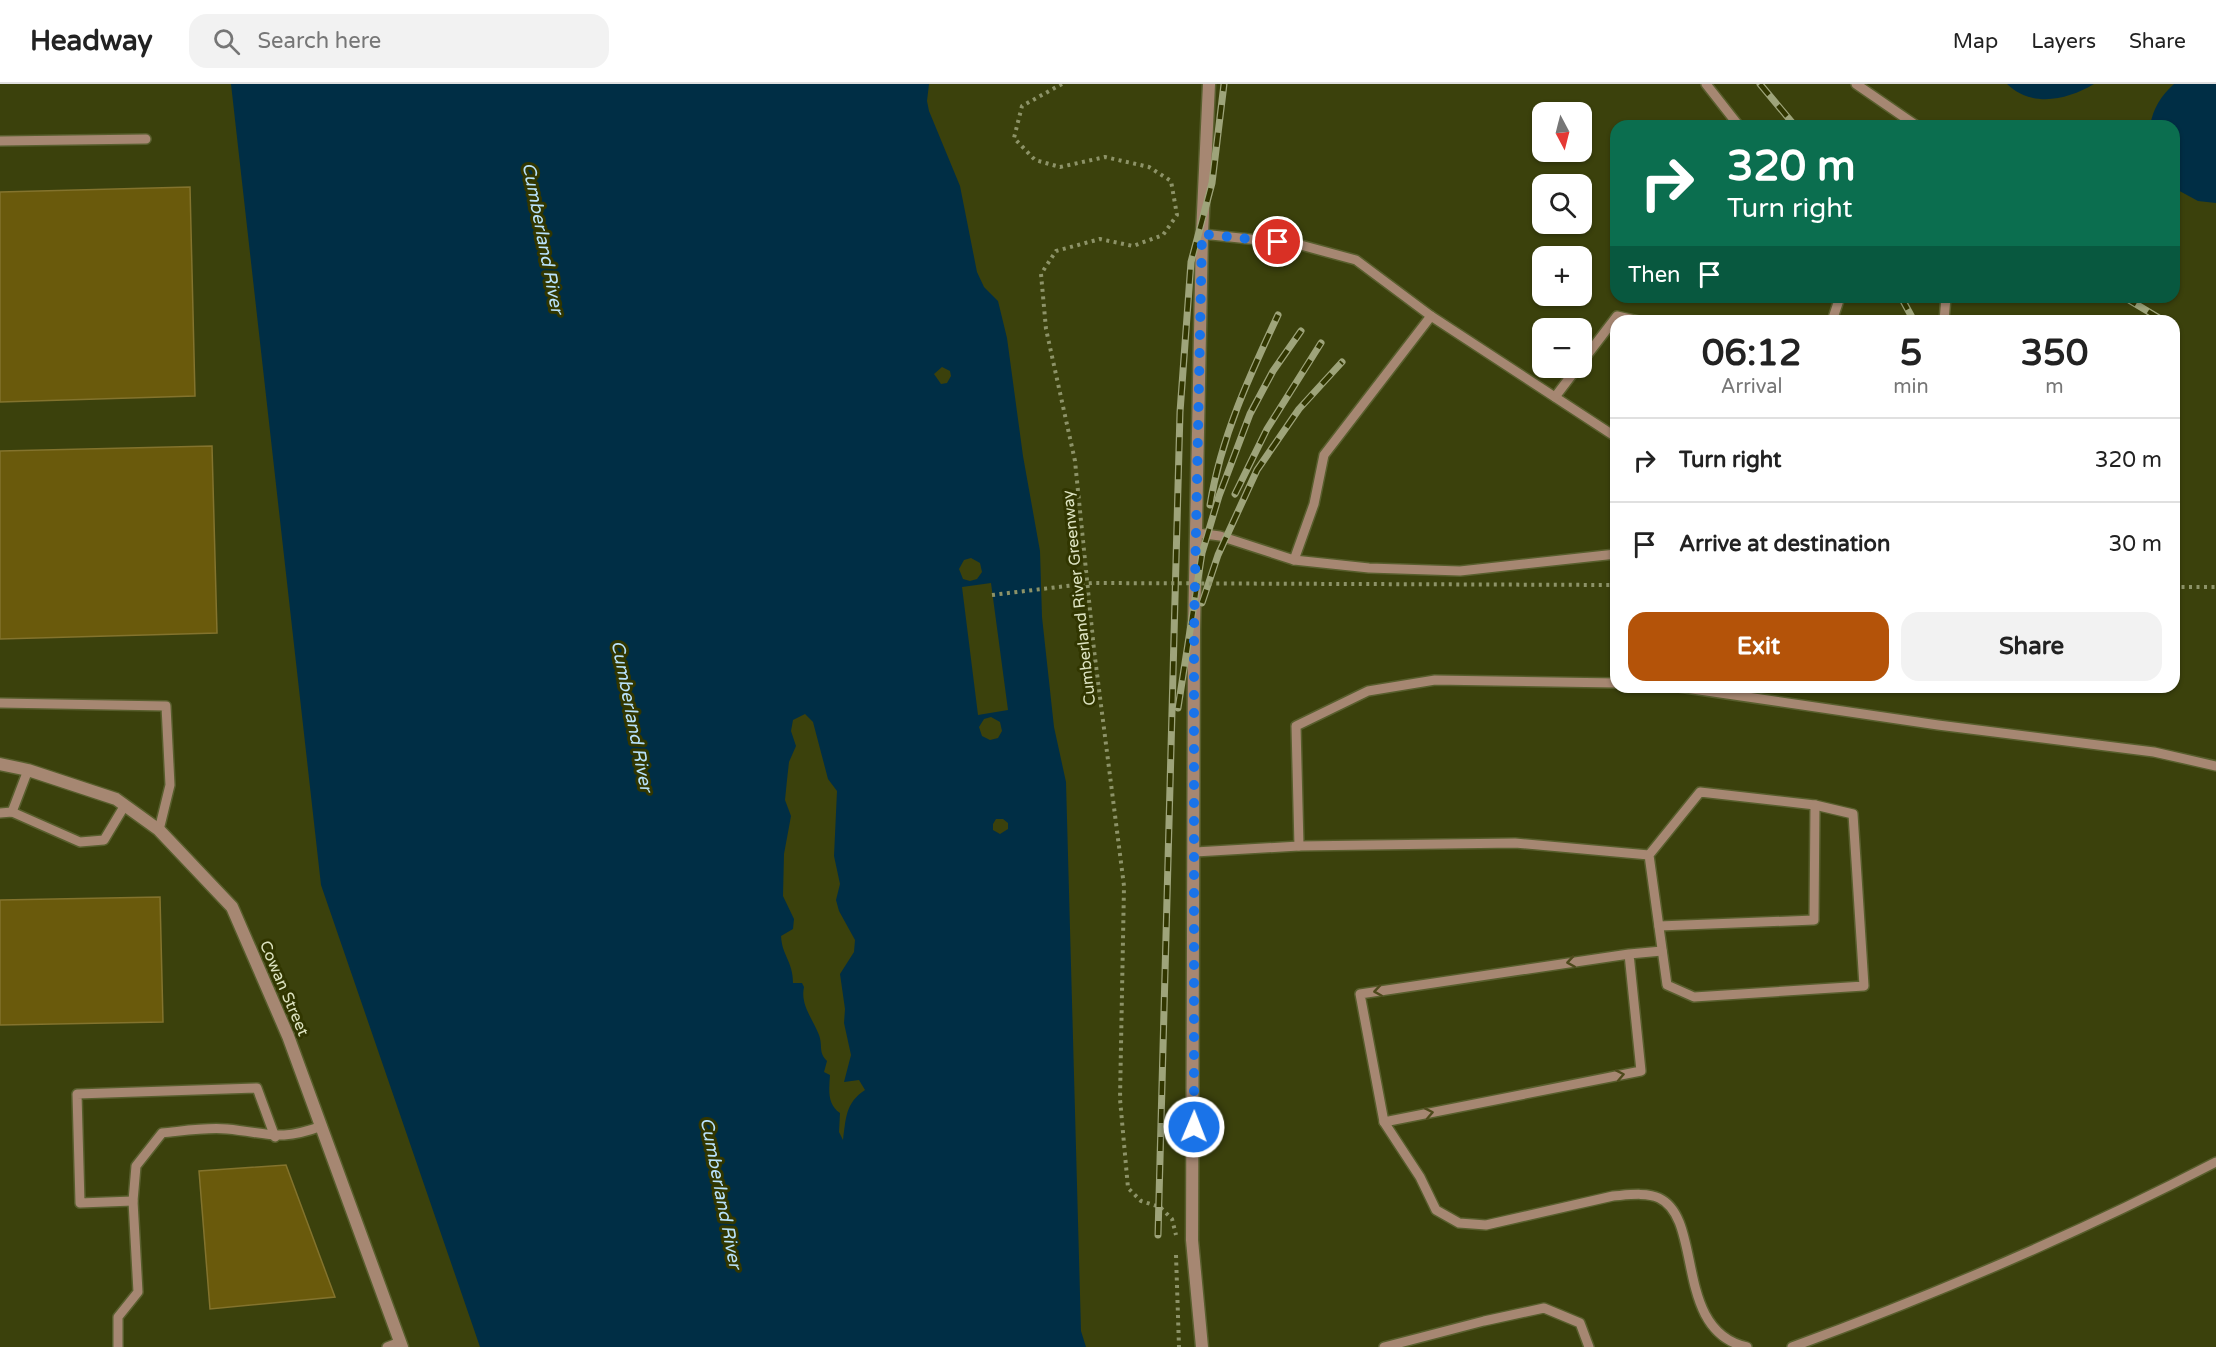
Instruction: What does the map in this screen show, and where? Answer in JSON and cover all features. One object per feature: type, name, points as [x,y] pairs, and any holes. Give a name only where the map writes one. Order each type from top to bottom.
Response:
[{"type":"street","points":[[1202,1347],[1192,1240],[1197,533],[1202,234],[1209,84]]},
{"type":"street","name":"Cowan Street","points":[[0,764],[28,770],[116,798],[159,830],[232,907],[288,1036],[401,1344]]},
{"type":"lane","points":[[1706,84],[1734,120]]},
{"type":"lane","points":[[1856,84],[1908,120]]},
{"type":"lane","points":[[0,141],[146,139]]},
{"type":"lane","points":[[1202,234],[1298,244],[1356,260],[1431,316],[1610,433]]},
{"type":"lane","points":[[1294,560],[1314,504],[1324,455],[1431,316]]},
{"type":"lane","points":[[1592,349],[1610,325]]},
{"type":"lane","points":[[1555,397],[1569,378]]},
{"type":"lane","points":[[1197,533],[1220,536],[1294,560],[1369,568],[1460,570],[1610,555]]},
{"type":"lane","points":[[1299,846],[1296,726],[1368,691],[1435,680],[1610,683]]},
{"type":"lane","points":[[1720,693],[1938,725],[2154,752],[2216,766]]},
{"type":"lane","points":[[0,703],[166,706],[170,784],[159,830]]},
{"type":"lane","points":[[12,812],[28,770]]},
{"type":"lane","points":[[1700,792],[1815,805],[1853,814],[1864,986],[1694,997],[1666,985],[1649,855],[1700,792]]},
{"type":"lane","points":[[0,813],[12,812],[80,842],[104,840],[125,805]]},
{"type":"lane","points":[[1659,926],[1814,920],[1815,805]]},
{"type":"lane","points":[[1195,852],[1299,846],[1515,843],[1649,855]]},
{"type":"lane","points":[[1662,951],[1360,994],[1383,1122],[1420,1177],[1436,1210],[1459,1223],[1486,1225],[1613,1196],[1633,1194],[1659,1198],[1676,1212],[1706,1319],[1720,1336],[1748,1347]]},
{"type":"lane","points":[[1383,1122],[1641,1071],[1629,954]]},
{"type":"lane","points":[[133,1201],[80,1203],[77,1094],[257,1088],[275,1137]]},
{"type":"lane","points":[[118,1347],[118,1317],[138,1292],[133,1201],[136,1166],[162,1133],[225,1129],[275,1137],[302,1133],[322,1126]]},
{"type":"lane","points":[[1792,1347],[1880,1315],[2116,1214],[2216,1162]]},
{"type":"lane","points":[[1384,1347],[1544,1308],[1580,1323],[1589,1347]]},
{"type":"lane","points":[[387,1347],[401,1344]]},
{"type":"path","name":"Cumberland River Greenway","points":[[1062,84],[1022,106],[1014,138],[1035,160],[1060,167],[1105,157],[1149,167],[1171,181],[1177,215],[1163,235],[1133,246],[1100,239],[1056,251],[1041,274],[1046,329],[1075,461],[1094,650],[1124,886],[1120,1099],[1128,1188],[1141,1201],[1160,1207],[1172,1219],[1176,1234],[1179,1347]]},
{"type":"path","points":[[992,595],[1092,583],[1610,585]]},
{"type":"path","points":[[2180,587],[2216,587]]},
{"type":"water","name":"Cumberland River","points":[[231,84],[929,84],[927,101],[929,111],[960,186],[977,272],[984,287],[998,301],[1007,338],[1023,456],[1040,551],[1042,617],[1054,727],[1066,782],[1081,1331],[1086,1347],[480,1347],[321,885]],"holes":[[[942,367],[950,371],[951,376],[947,383],[941,384],[934,374]],[[971,558],[980,563],[982,572],[977,579],[970,581],[963,579],[959,569],[964,560]],[[991,583],[1008,710],[978,715],[962,587]],[[805,714],[813,722],[828,779],[837,791],[834,856],[840,884],[836,900],[839,911],[855,940],[854,952],[840,974],[845,1009],[844,1023],[851,1055],[844,1082],[859,1080],[865,1090],[850,1106],[843,1140],[839,1132],[840,1113],[831,1101],[830,1075],[824,1072],[827,1061],[822,1052],[819,1035],[805,1006],[804,987],[802,983],[793,983],[793,975],[783,949],[781,936],[793,929],[794,919],[783,896],[784,854],[791,816],[785,800],[789,762],[796,746],[791,731],[793,720]],[[991,717],[1000,722],[1002,731],[998,738],[990,740],[982,736],[979,727],[984,719]],[[996,819],[1003,819],[1008,823],[1008,829],[1000,834],[993,830]]]},
{"type":"water","points":[[2007,84],[2094,84],[2073,94],[2038,99],[2017,92]]},
{"type":"water","points":[[2174,84],[2216,84],[2216,203],[2198,201],[2180,191],[2180,120],[2152,120],[2165,93]]},
{"type":"building","points":[[190,187],[195,396],[0,402],[0,192]]},
{"type":"building","points":[[212,446],[217,633],[0,639],[0,451]]},
{"type":"building","points":[[160,897],[163,1022],[0,1025],[0,900]]},
{"type":"building","points":[[286,1165],[335,1297],[210,1309],[199,1171]]},
{"type":"railway","points":[[1158,1235],[1180,412],[1191,262],[1212,183],[1224,84]]},
{"type":"railway","points":[[1760,84],[1790,120]]},
{"type":"railway","points":[[1904,303],[1911,315]]},
{"type":"railway","points":[[2134,303],[2154,315]]},
{"type":"railway","points":[[1210,505],[1229,431],[1278,315]]},
{"type":"railway","points":[[1178,708],[1202,553],[1219,496],[1250,414],[1273,371],[1301,331]]},
{"type":"railway","points":[[1235,494],[1267,429],[1321,343]]},
{"type":"railway","points":[[1202,603],[1218,555],[1257,470],[1299,409],[1342,362]]},
{"type":"route","points":[[1194,1127],[1194,631],[1202,234],[1278,242]]}]
